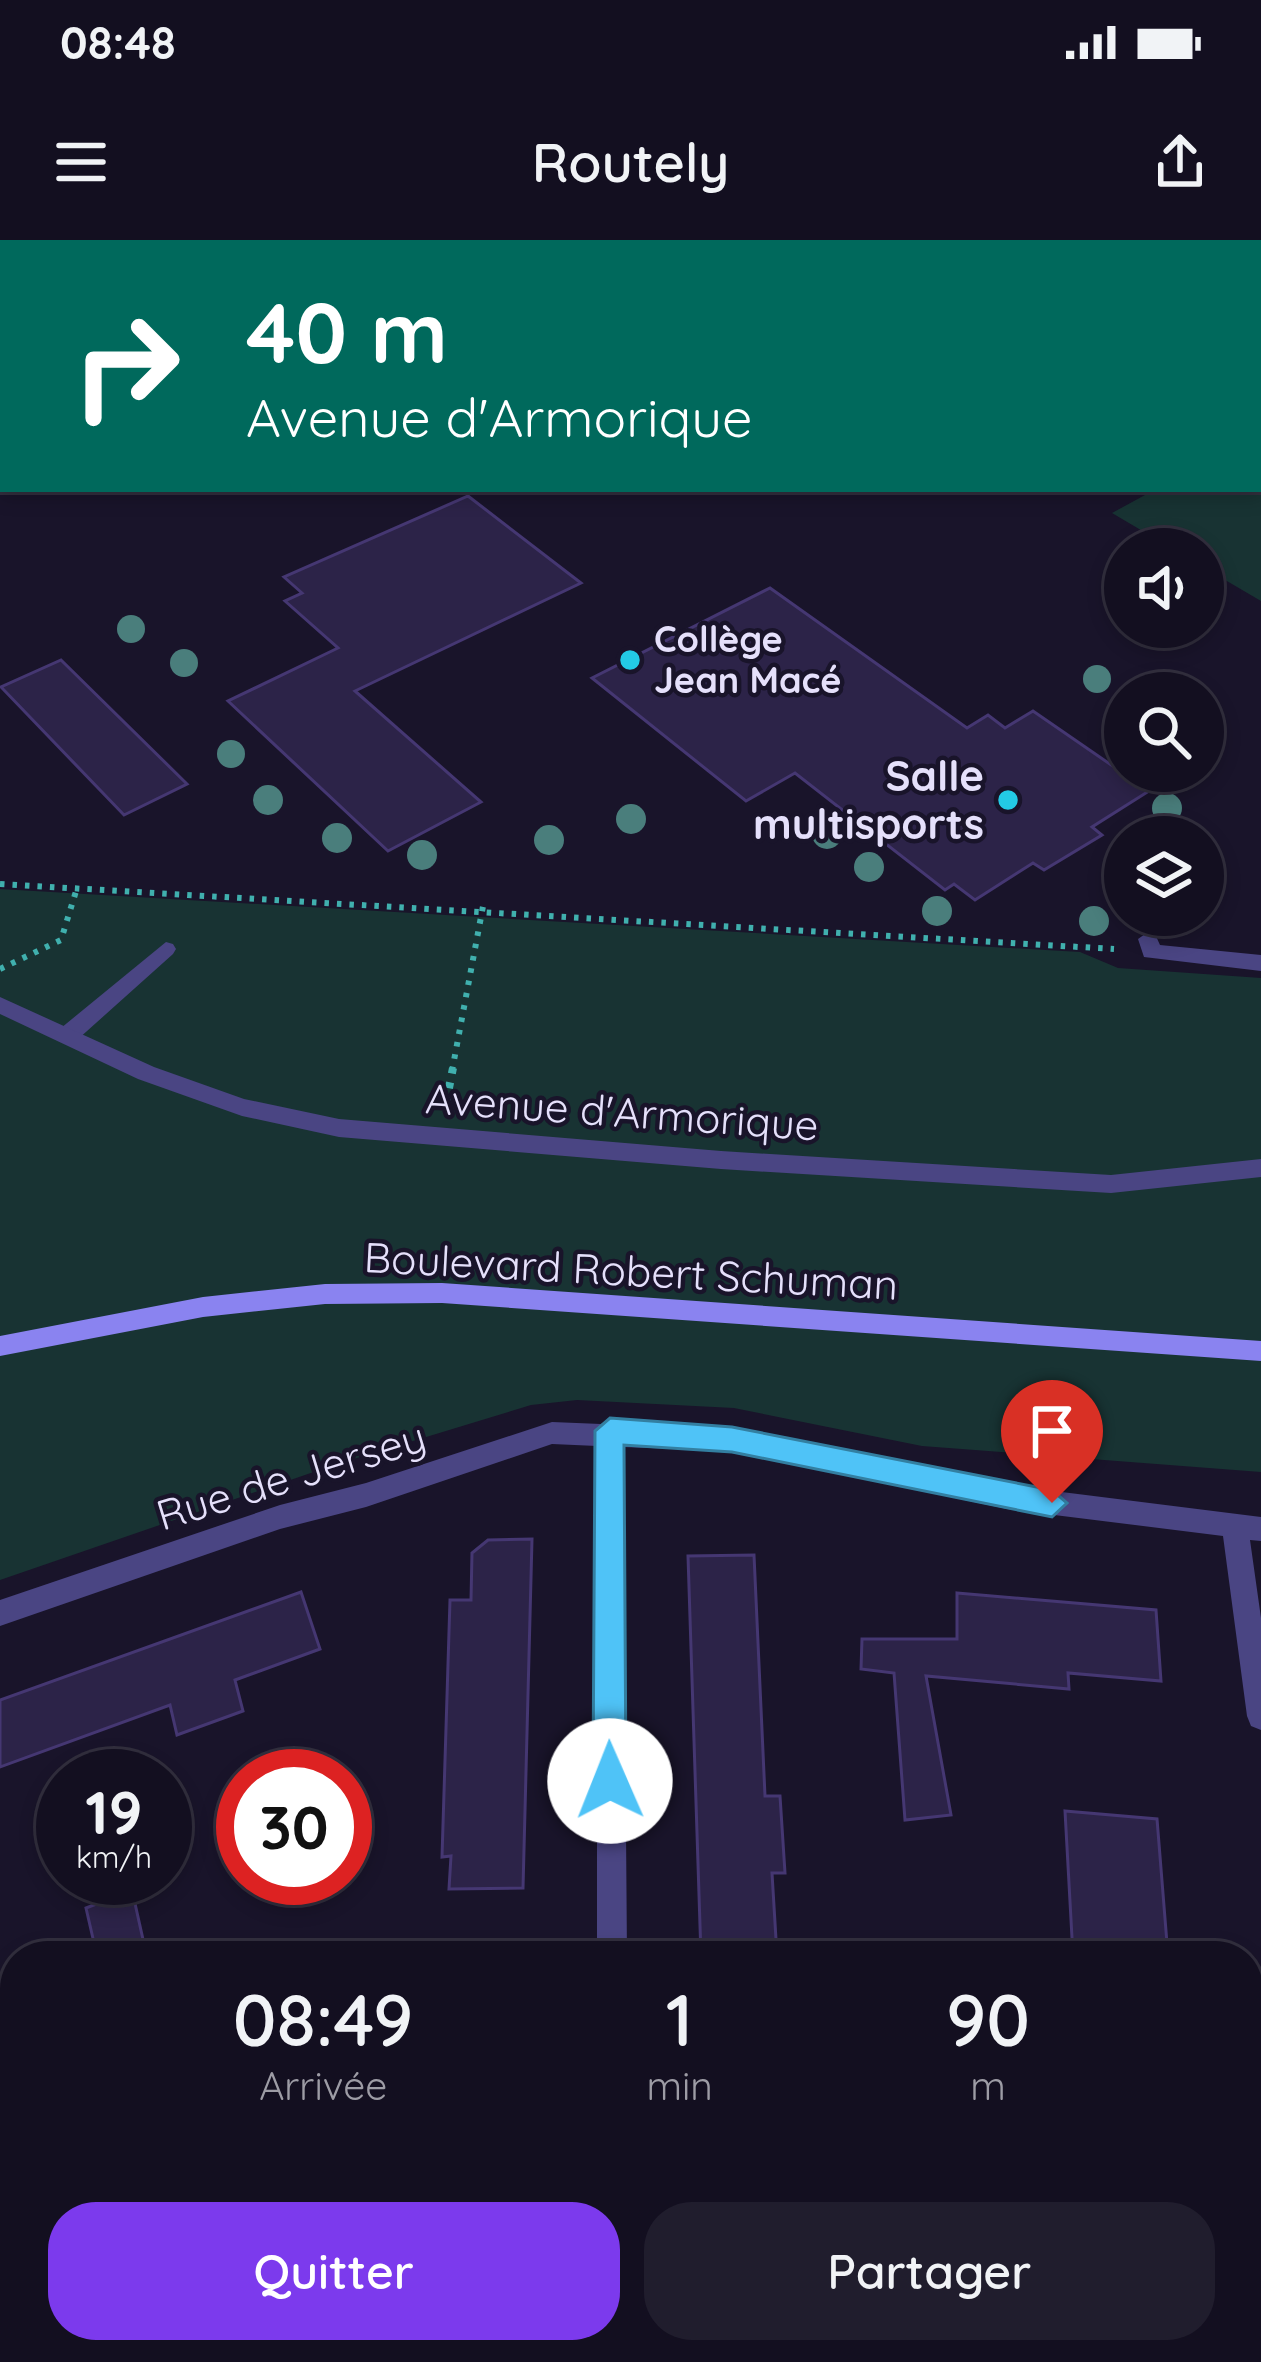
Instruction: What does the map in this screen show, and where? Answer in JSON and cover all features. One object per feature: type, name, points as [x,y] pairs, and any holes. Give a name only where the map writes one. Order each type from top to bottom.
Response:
[{"type":"main road","name":"Boulevard Robert Schuman","points":[[0,1346],[203,1307],[325,1294],[442,1293],[1261,1351]]},
{"type":"street","points":[[1150,946],[1261,963]]},
{"type":"street","points":[[69,1034],[166,949]]},
{"type":"street","name":"Avenue d'Armorique","points":[[0,1005],[146,1073],[242,1108],[339,1128],[440,1140],[1111,1184],[1261,1168]]},
{"type":"street","points":[[612,1941],[610,1431],[732,1440],[1007,1497],[1248,1528],[1261,1716]]},
{"type":"street","name":"Rue de Jersey","points":[[0,1613],[280,1516],[365,1495],[552,1432],[610,1431]]},
{"type":"path","points":[[0,884],[1150,946]]},
{"type":"path","points":[[0,969],[64,940],[77,888]]},
{"type":"path","points":[[440,1140],[465,969],[484,902]]},
{"type":"green space","points":[[1150,492],[1261,492],[1261,601],[1224,579],[1224,528],[1137,528],[1112,513]]},
{"type":"green space","points":[[0,889],[1080,952],[1118,968],[1261,978],[1261,1472],[922,1446],[734,1408],[577,1400],[531,1405],[334,1465],[0,1580]]},
{"type":"building","points":[[468,496],[581,583],[355,691],[481,802],[388,851],[228,701],[338,648],[285,601],[302,593],[284,577]]},
{"type":"building","points":[[770,588],[967,728],[988,715],[1005,728],[1033,711],[1104,760],[1104,792],[1147,792],[1092,827],[1102,835],[1044,870],[1033,863],[975,900],[954,884],[945,890],[795,773],[746,801],[592,678]]},
{"type":"building","points":[[61,660],[187,784],[124,815],[1,687]]},
{"type":"building","points":[[532,1539],[523,1888],[449,1889],[451,1856],[442,1857],[450,1600],[471,1600],[472,1553],[488,1540]]},
{"type":"building","points":[[754,1555],[765,1796],[780,1796],[785,1873],[772,1873],[776,1941],[701,1941],[688,1556]]},
{"type":"building","points":[[301,1592],[320,1649],[235,1680],[243,1711],[177,1735],[170,1705],[49,1749],[36,1749],[36,1754],[0,1767],[0,1700]]},
{"type":"building","points":[[957,1593],[1156,1610],[1161,1681],[1068,1673],[1069,1689],[926,1676],[951,1815],[905,1820],[894,1673],[861,1669],[862,1639],[957,1639]]},
{"type":"building","points":[[1065,1811],[1157,1819],[1167,1941],[1072,1941]]},
{"type":"building","points":[[135,1905],[143,1941],[94,1941],[86,1908]]},
{"type":"place","name":"Collège Jean Macé","points":[[630,660]]},
{"type":"place","name":"Salle multisports","points":[[1008,800]]},
{"type":"route","points":[[610,1781],[610,1431],[732,1440],[1052,1503]]}]
